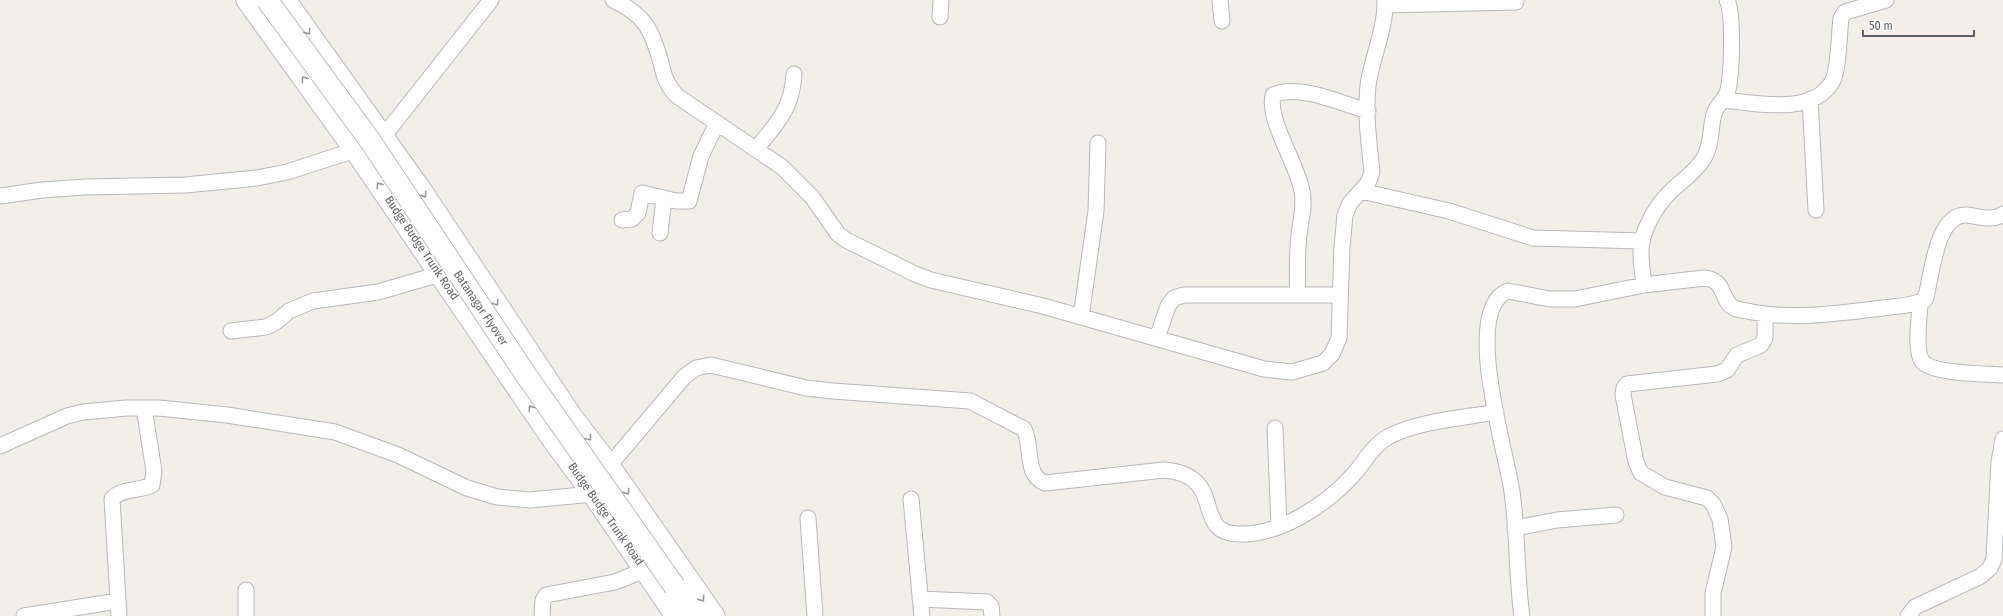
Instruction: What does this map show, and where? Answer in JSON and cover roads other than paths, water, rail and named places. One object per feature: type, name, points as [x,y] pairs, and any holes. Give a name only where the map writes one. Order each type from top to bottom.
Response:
[{"type":"street","name":"Budge Budge Trunk Road","points":[[247,0],[355,150],[553,440],[588,487],[676,616]]},
{"type":"street","name":"Batanagar Flyover","points":[[267,0],[370,142],[526,375],[694,616]]},
{"type":"street","points":[[285,0],[421,190],[572,417],[607,463],[714,616]]},
{"type":"street","points":[[0,196],[57,189],[186,185],[257,178],[287,172],[355,150],[383,137],[491,0]]},
{"type":"street","points":[[613,0],[634,12],[647,24],[654,37],[666,80],[672,91],[782,167],[802,184],[821,208],[838,234],[846,240],[915,274],[931,280],[1081,317],[1264,369],[1292,372],[1323,363],[1332,354],[1339,338],[1339,295],[1345,215],[1350,203],[1360,190],[1368,183],[1372,172],[1368,111],[1369,80],[1385,2],[1516,2]]},
{"type":"street","points":[[940,17],[941,0]]},
{"type":"street","points":[[1220,0],[1222,21]]},
{"type":"street","points":[[1643,278],[1641,248],[1660,203],[1697,167],[1704,158],[1708,149],[1714,112],[1724,100],[1729,84],[1731,53],[1730,13],[1727,0]]},
{"type":"street","points":[[1724,100],[1780,105],[1800,103],[1824,92],[1833,81],[1841,18],[1845,12],[1886,0]]},
{"type":"street","points":[[756,149],[783,116],[799,92],[794,74]]},
{"type":"street","points":[[1298,295],[1299,233],[1304,210],[1302,191],[1296,169],[1274,116],[1272,101],[1274,95],[1280,92],[1292,90],[1315,95],[1368,111]]},
{"type":"street","points":[[1810,99],[1816,210]]},
{"type":"street","points":[[622,220],[632,219],[638,214],[642,192],[664,198],[689,201],[701,156],[717,123]]},
{"type":"street","points":[[1081,317],[1096,211],[1098,143]]},
{"type":"street","points":[[1360,190],[1449,211],[1533,238],[1641,248]]},
{"type":"street","points":[[660,233],[664,198]]},
{"type":"street","points":[[1522,616],[1518,588],[1512,492],[1491,389],[1486,339],[1488,318],[1495,301],[1502,293],[1508,291],[1550,299],[1575,299],[1643,278],[1712,278],[1718,282],[1729,303],[1735,308],[1765,314],[1791,316],[1836,313],[1920,302],[1925,300],[1936,250],[1944,229],[1950,220],[1955,216],[1966,215],[1993,218],[2003,214]]},
{"type":"street","points":[[232,331],[266,327],[276,322],[289,311],[313,301],[378,292],[440,274]]},
{"type":"street","points":[[1157,338],[1168,306],[1174,298],[1184,295],[1339,295]]},
{"type":"street","points":[[1920,302],[1918,348],[1922,360],[1930,367],[1953,371],[2003,375]]},
{"type":"street","points":[[1713,616],[1713,593],[1724,547],[1720,519],[1713,504],[1706,498],[1670,488],[1641,473],[1636,462],[1623,395],[1624,388],[1627,384],[1644,381],[1717,374],[1727,370],[1737,355],[1761,345],[1765,338],[1765,314]]},
{"type":"street","points":[[607,463],[684,377],[696,368],[711,365],[819,390],[970,401],[1024,429],[1027,435],[1033,474],[1045,483],[1164,470],[1177,471],[1189,476],[1198,483],[1206,497],[1215,526],[1221,531],[1236,534],[1253,534],[1279,526],[1314,509],[1334,495],[1355,474],[1378,443],[1390,435],[1411,427],[1496,412]]},
{"type":"street","points":[[0,446],[67,416],[83,412],[144,408],[228,415],[335,432],[398,455],[467,488],[497,497],[530,500],[588,487]]},
{"type":"street","points":[[24,616],[119,609],[112,499],[120,493],[146,488],[152,485],[155,478],[144,408]]},
{"type":"street","points":[[1275,428],[1279,526]]},
{"type":"street","points":[[1908,616],[1915,607],[1981,576],[1990,568],[1994,559],[1999,462],[2003,439]]},
{"type":"street","points":[[911,499],[922,616]]},
{"type":"street","points":[[1515,528],[1558,520],[1616,515]]},
{"type":"street","points":[[808,518],[815,616]]},
{"type":"street","points":[[542,616],[542,600],[546,595],[615,582],[646,570]]},
{"type":"street","points":[[246,590],[246,616]]},
{"type":"street","points":[[920,599],[987,602],[991,606],[992,616]]}]
